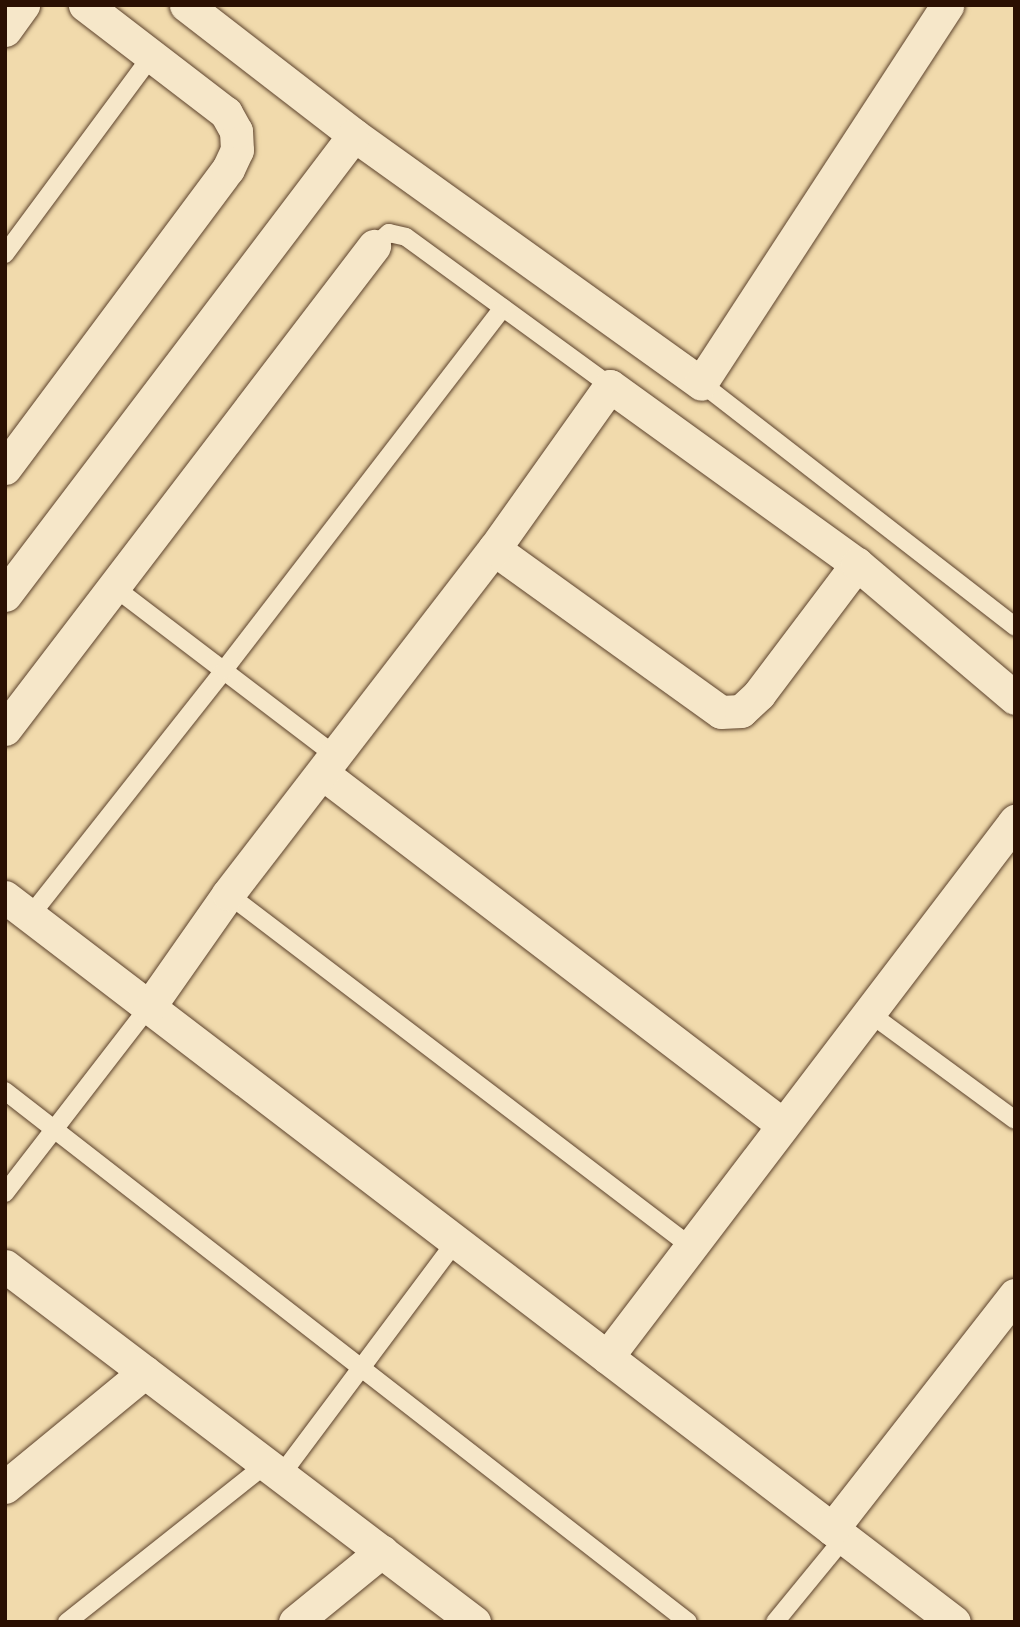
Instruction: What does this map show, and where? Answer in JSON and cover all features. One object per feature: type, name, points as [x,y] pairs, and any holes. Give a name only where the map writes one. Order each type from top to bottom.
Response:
[{"type":"street","points":[[5,30],[23,5]]},
{"type":"street","points":[[5,468],[228,169],[237,150],[236,131],[226,113],[85,5]]},
{"type":"street","points":[[186,5],[354,135],[701,383],[947,5]]},
{"type":"street","points":[[5,595],[354,135]]},
{"type":"street","points":[[5,729],[374,246]]},
{"type":"street","points":[[149,1007],[228,894],[494,549],[610,386],[857,564],[1015,698]]},
{"type":"street","points":[[494,549],[721,712],[741,711],[759,694],[857,564]]},
{"type":"street","points":[[329,765],[782,1124]]},
{"type":"street","points":[[607,1357],[689,1245],[1015,821]]},
{"type":"street","points":[[17,906],[954,1622]]},
{"type":"street","points":[[11,1279],[145,1372],[474,1622]]},
{"type":"street","points":[[838,1533],[1015,1295]]},
{"type":"street","points":[[5,1487],[145,1372]]},
{"type":"street","points":[[295,1622],[382,1552]]},
{"type":"lane","points":[[5,254],[151,57]]},
{"type":"lane","points":[[374,246],[389,233],[407,236],[610,386]]},
{"type":"lane","points":[[17,906],[224,670],[503,308]]},
{"type":"lane","points":[[701,383],[1015,627]]},
{"type":"lane","points":[[114,587],[224,670],[329,765]]},
{"type":"lane","points":[[228,894],[689,1245]]},
{"type":"lane","points":[[5,1193],[149,1007]]},
{"type":"lane","points":[[868,1012],[1015,1120]]},
{"type":"lane","points":[[5,1091],[688,1622]]},
{"type":"lane","points":[[67,1622],[274,1469],[361,1370],[456,1241]]},
{"type":"lane","points":[[775,1622],[838,1533]]}]
